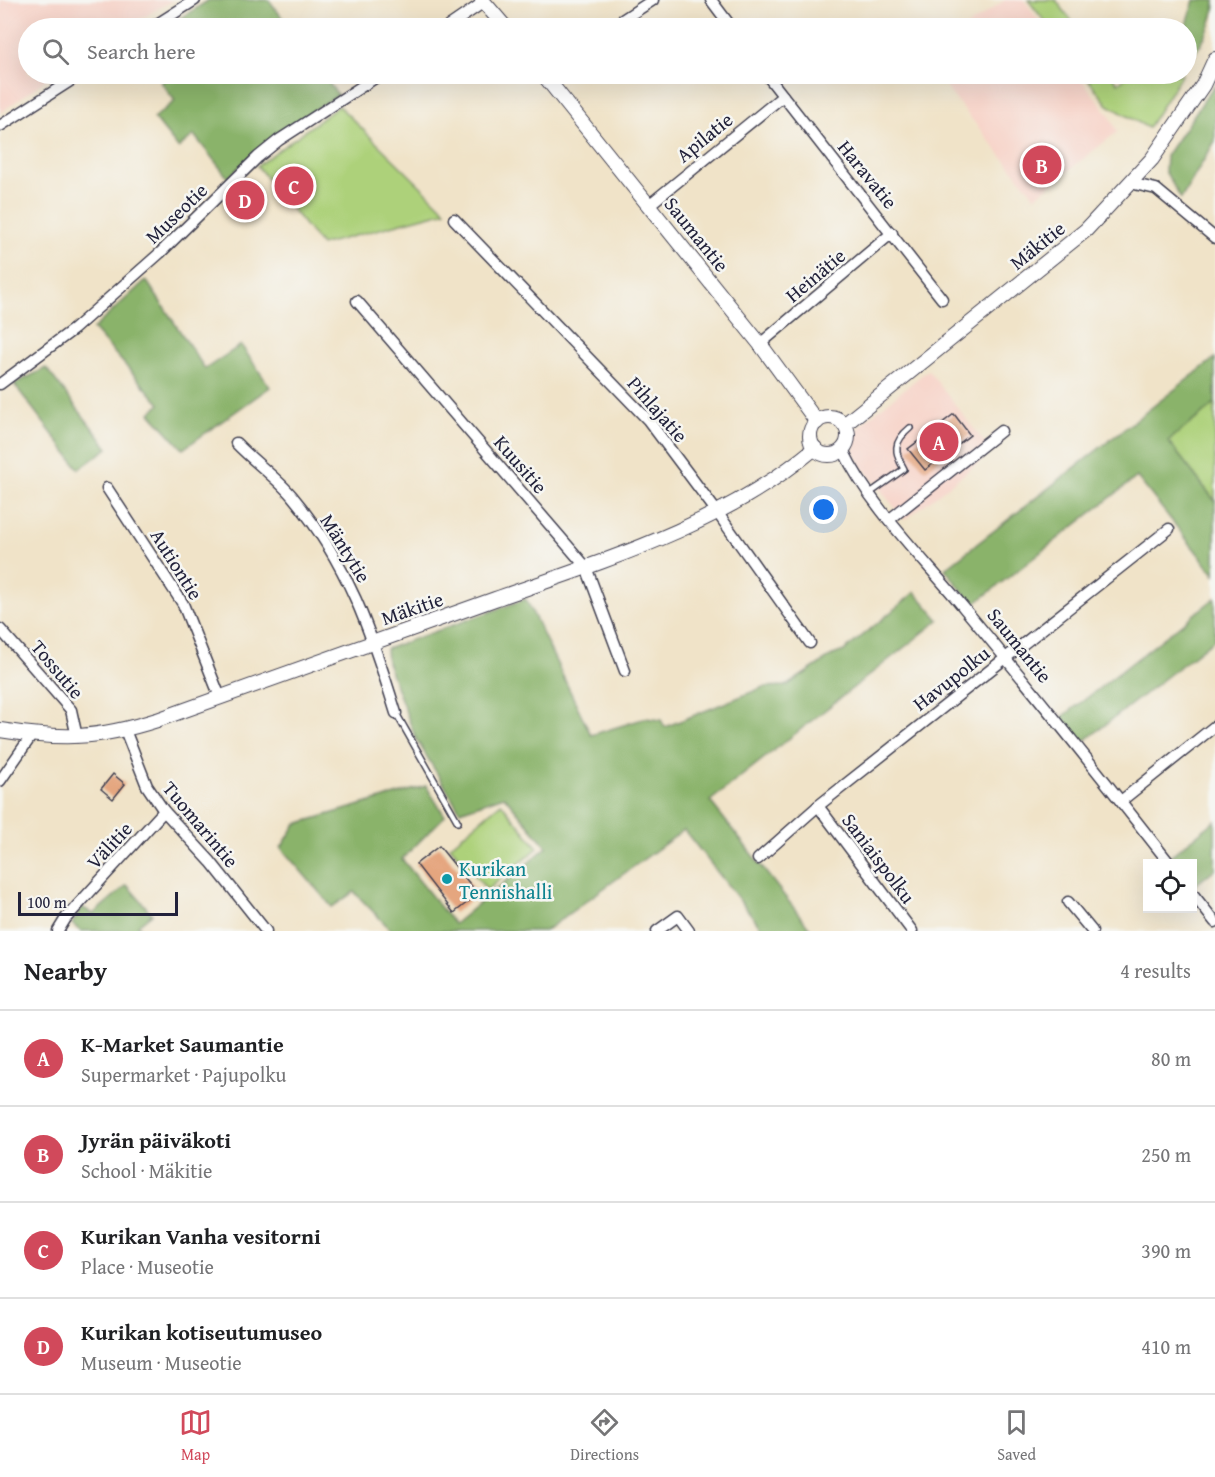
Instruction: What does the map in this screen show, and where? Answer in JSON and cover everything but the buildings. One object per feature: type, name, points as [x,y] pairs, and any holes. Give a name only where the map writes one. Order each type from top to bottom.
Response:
[{"type":"street","points":[[167,18],[195,0]]},
{"type":"street","points":[[625,18],[653,0]]},
{"type":"street","points":[[711,0],[724,18]]},
{"type":"street","points":[[460,18],[483,1],[497,18]]},
{"type":"street","name":"Mäkitie","points":[[844,424],[1086,230],[1152,159],[1190,104],[1215,59]]},
{"type":"street","points":[[0,126],[65,84]]},
{"type":"street","name":"Museotie","points":[[0,384],[82,322],[160,253],[258,157],[279,140],[366,84]]},
{"type":"street","name":"Saumantie","points":[[551,84],[760,344],[817,422]]},
{"type":"street","name":"Haravatie","points":[[774,84],[942,298]]},
{"type":"street","name":"Apilatie","points":[[648,205],[783,96]]},
{"type":"street","points":[[1130,183],[1156,189],[1215,238]]},
{"type":"street","name":"Pihlajatie","points":[[454,219],[648,420],[810,643]]},
{"type":"street","name":"Heinätie","points":[[760,344],[892,233]]},
{"type":"street","name":"Kuusitie","points":[[357,301],[586,567],[625,671]]},
{"type":"street","points":[[831,418],[844,424],[848,438],[843,450],[827,455],[814,448],[810,435],[817,422],[831,418]]},
{"type":"street","points":[[890,519],[1001,431]]},
{"type":"street","name":"Mäntytie","points":[[236,443],[297,504],[346,574],[374,642],[396,713]]},
{"type":"street","name":"Mäkitie","points":[[0,730],[32,735],[77,737],[125,730],[586,567],[717,512],[781,473],[814,448]]},
{"type":"street","name":"Saumantie","points":[[843,450],[854,472],[890,519],[1006,658],[1166,859]]},
{"type":"street","name":"Autiontie","points":[[107,488],[183,604],[220,697]]},
{"type":"street","name":"Havupolku","points":[[758,859],[818,806],[1169,529]]},
{"type":"street","name":"Tossutie","points":[[0,629],[71,710],[77,737]]},
{"type":"street","points":[[1121,801],[1215,726]]},
{"type":"street","name":"Tuomarintie","points":[[125,730],[147,786],[164,812],[211,862],[266,931]]},
{"type":"street","points":[[0,781],[32,735]]},
{"type":"street","name":"Saniaispolku","points":[[818,806],[912,931]]},
{"type":"street","name":"Välitie","points":[[58,931],[66,918],[164,812]]},
{"type":"street","points":[[1197,899],[1215,922]]},
{"type":"street","points":[[1068,902],[1092,931]]},
{"type":"street","points":[[657,931],[678,916],[688,931]]},
{"type":"lane","points":[[870,493],[904,469],[895,454],[896,446],[902,434],[910,428]]},
{"type":"lane","name":"Mäntytie","points":[[396,713],[458,822]]},
{"type":"shaded area","points":[[0,0],[173,0],[142,18],[18,18],[18,84],[40,84],[0,113]]},
{"type":"shaded area","points":[[1005,0],[1024,0],[1037,18],[979,18]]},
{"type":"shaded area","points":[[943,84],[1085,84],[1110,116],[1117,132],[1035,197]]},
{"type":"shaded area","points":[[928,370],[992,452],[905,520],[861,466],[854,453],[854,441],[858,429],[866,420]]},
{"type":"green space","points":[[209,0],[269,0],[282,18],[181,18]]},
{"type":"green space","points":[[1028,0],[1056,0],[1070,18],[1042,18]]},
{"type":"green space","points":[[1194,0],[1215,0],[1213,17],[1197,50],[1197,18],[1189,18]]},
{"type":"green space","points":[[162,84],[330,84],[338,95],[276,134],[228,178],[194,135],[178,148],[154,118],[175,101]]},
{"type":"green space","points":[[1092,84],[1176,84],[1148,128],[1108,105]]},
{"type":"green space","points":[[1215,84],[1215,141],[1181,199],[1165,171],[1166,156]]},
{"type":"green space","points":[[339,106],[446,211],[321,245],[257,166]]},
{"type":"green space","points":[[146,280],[205,369],[241,345],[270,387],[183,449],[150,413],[160,404],[93,329]]},
{"type":"green space","points":[[1215,358],[1215,404],[1168,441],[1215,501],[1215,575],[1137,477],[973,605],[945,569]]},
{"type":"green space","points":[[46,368],[108,448],[79,469],[14,384]]},
{"type":"green space","points":[[1215,404],[1215,501],[1168,441]]},
{"type":"green space","points":[[915,592],[939,620],[710,801],[812,931],[764,931],[684,830],[545,931],[392,931],[354,892],[332,907],[281,848],[296,824],[426,786],[445,816],[402,859],[454,924],[547,847],[504,796],[460,811],[416,739],[387,662],[386,649],[526,599],[591,735],[646,718],[661,720],[665,727],[764,687],[786,686],[833,655],[844,651]]},
{"type":"green space","points":[[1215,598],[1215,639],[1082,743],[1061,718]]},
{"type":"green space","points":[[501,803],[538,848],[487,890],[450,846]]},
{"type":"green space","points":[[1215,821],[1215,869],[1197,884],[1197,859],[1173,859],[1170,856]]},
{"type":"green space","points":[[127,885],[152,914],[138,925],[143,931],[81,931],[72,924],[82,907],[93,914]]},
{"type":"place","name":"Jyrän päiväkoti","points":[[1042,165]]},
{"type":"place","name":"Kurikan Vanha vesitorni","points":[[294,186]]},
{"type":"place","name":"Kurikan kotiseutumuseo","points":[[245,200]]},
{"type":"place","name":"K-Market Saumantie","points":[[939,442]]},
{"type":"place","name":"Kurikan Tennishalli","points":[[447,879]]}]
